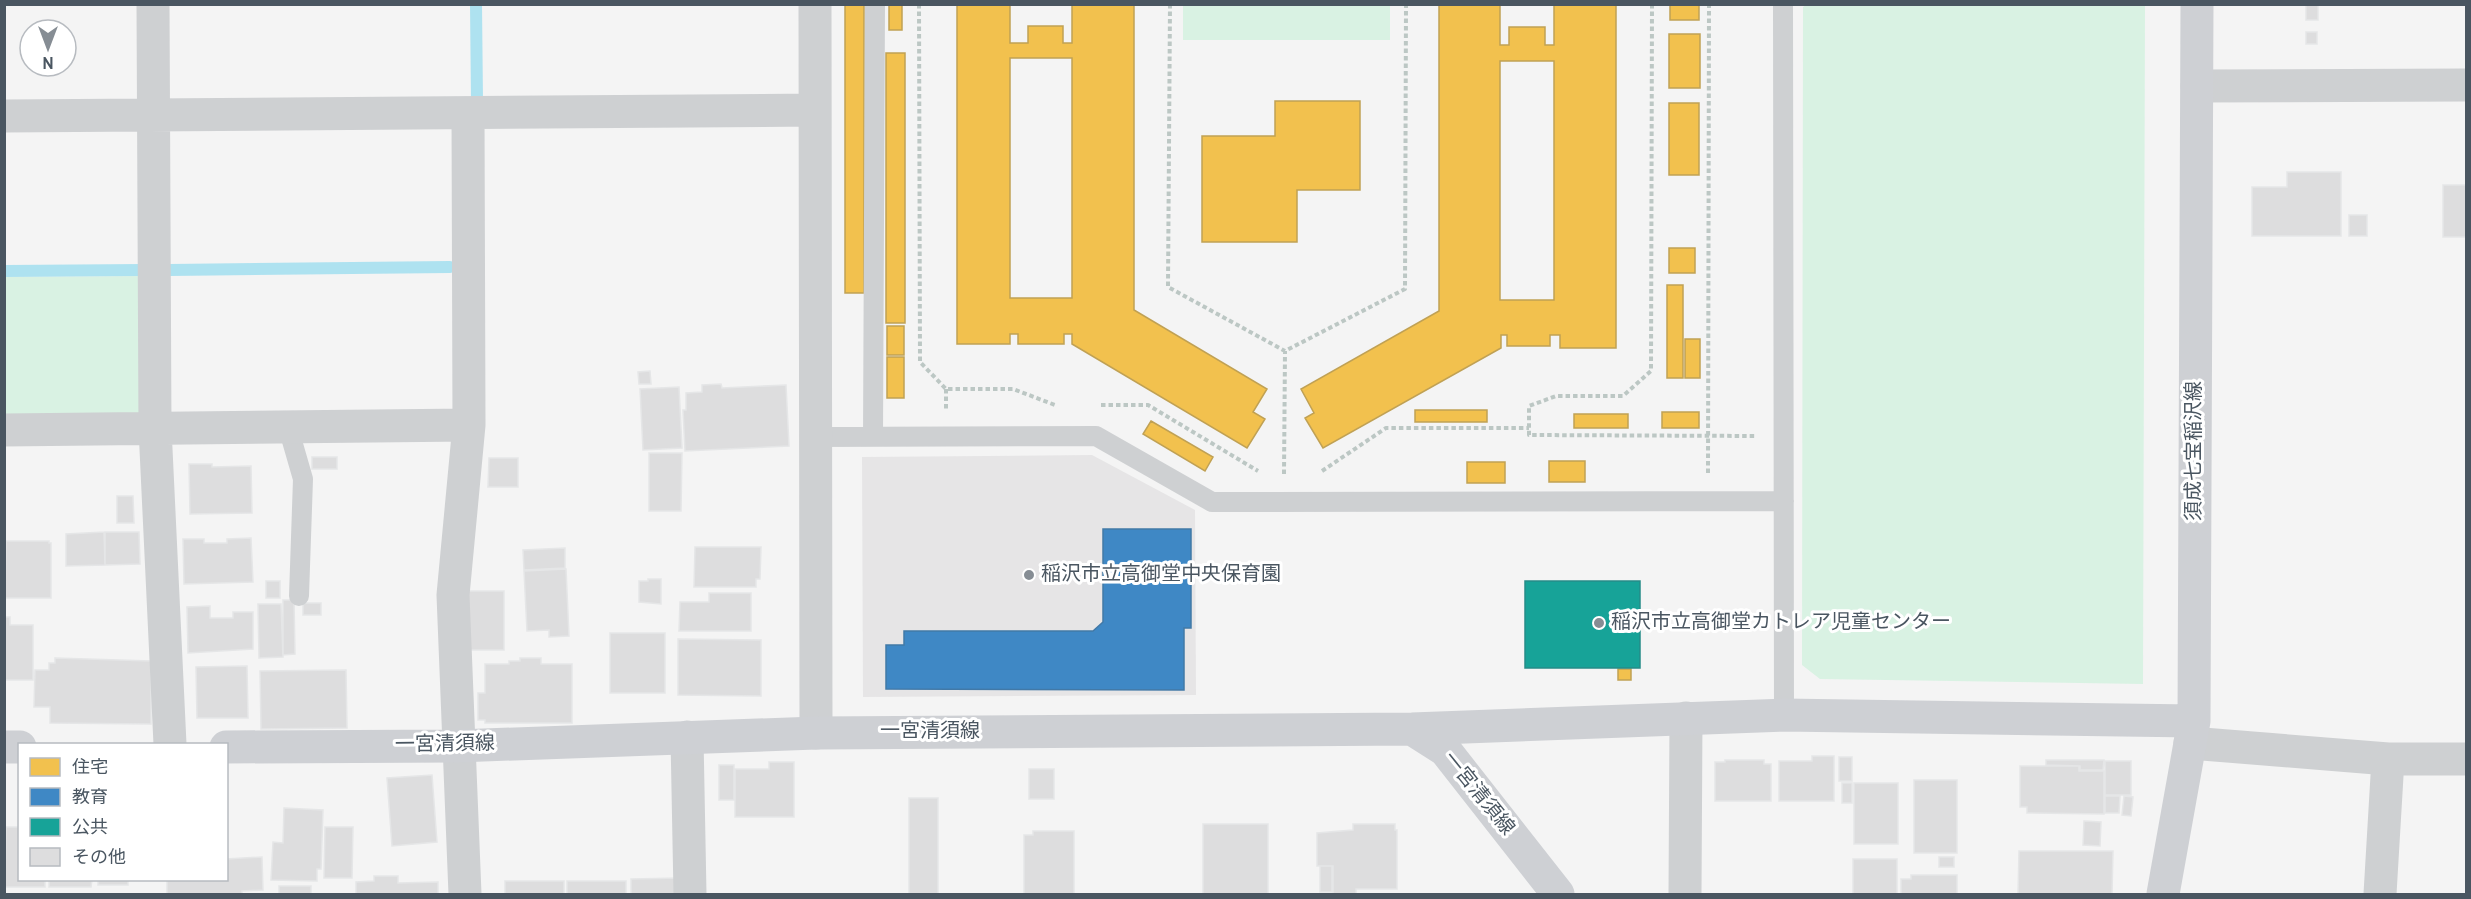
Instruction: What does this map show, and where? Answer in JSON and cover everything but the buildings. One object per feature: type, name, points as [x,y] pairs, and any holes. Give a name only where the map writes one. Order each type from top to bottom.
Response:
[{"type":"main road","name":"須成七宝稲沢線","points":[[2163,894],[2192,732],[2197,4]]},
{"type":"main road","points":[[1412,729],[1784,715],[2192,732]]},
{"type":"main road","name":"一宮清須線","points":[[228,747],[457,746],[816,733],[1412,729],[1445,750],[1558,894]]},
{"type":"street","points":[[153,4],[155,428],[170,743]]},
{"type":"street","points":[[815,4],[816,733]]},
{"type":"street","points":[[2197,86],[2466,85]]},
{"type":"street","points":[[4,116],[815,110]]},
{"type":"street","points":[[465,894],[457,746],[453,595],[469,424],[468,113]]},
{"type":"street","points":[[4,430],[469,424]]},
{"type":"street","points":[[1685,894],[1686,718]]},
{"type":"street","points":[[2192,732],[2388,759],[2466,759]]},
{"type":"street","points":[[687,737],[690,894]]},
{"type":"street","points":[[2380,894],[2388,759]]},
{"type":"lane","points":[[873,437],[875,4]]},
{"type":"lane","points":[[1783,4],[1784,715]]},
{"type":"lane","points":[[288,427],[303,479],[299,596]]},
{"type":"lane","points":[[815,437],[1096,436],[1212,502],[1284,494],[1784,501]]},
{"type":"path","points":[[919,4],[920,362],[946,389],[1013,389],[1056,405]]},
{"type":"path","points":[[1170,4],[1168,287],[1285,351]]},
{"type":"path","points":[[1285,351],[1405,289],[1406,4]]},
{"type":"path","points":[[1652,4],[1651,371],[1623,396],[1556,396],[1528,406],[1529,435],[1783,436]]},
{"type":"path","points":[[1708,501],[1709,4]]},
{"type":"path","points":[[1284,494],[1285,351]]},
{"type":"path","points":[[1090,405],[1148,405],[1284,494]]},
{"type":"path","points":[[1284,494],[1386,428],[1529,428]]},
{"type":"shaded area","name":"稲沢市立高御堂中央保育園","points":[[1092,455],[1195,510],[1196,695],[863,697],[862,457]]},
{"type":"green space","points":[[1183,5],[1390,5],[1390,40],[1183,40]]},
{"type":"green space","points":[[1806,5],[2145,5],[2143,684],[1820,679],[1802,665],[1803,7]]},
{"type":"green space","points":[[146,276],[147,409],[136,417],[5,418],[4,277]]},
{"type":"waterway","points":[[476,4],[477,101]]},
{"type":"waterway","points":[[169,270],[450,267]]},
{"type":"waterway","points":[[4,271],[144,270]]},
{"type":"place","name":"稲沢市立高御堂中央保育園","points":[[1029,575]]},
{"type":"place","name":"稲沢市立高御堂カトレア児童センター","points":[[1599,623]]}]
